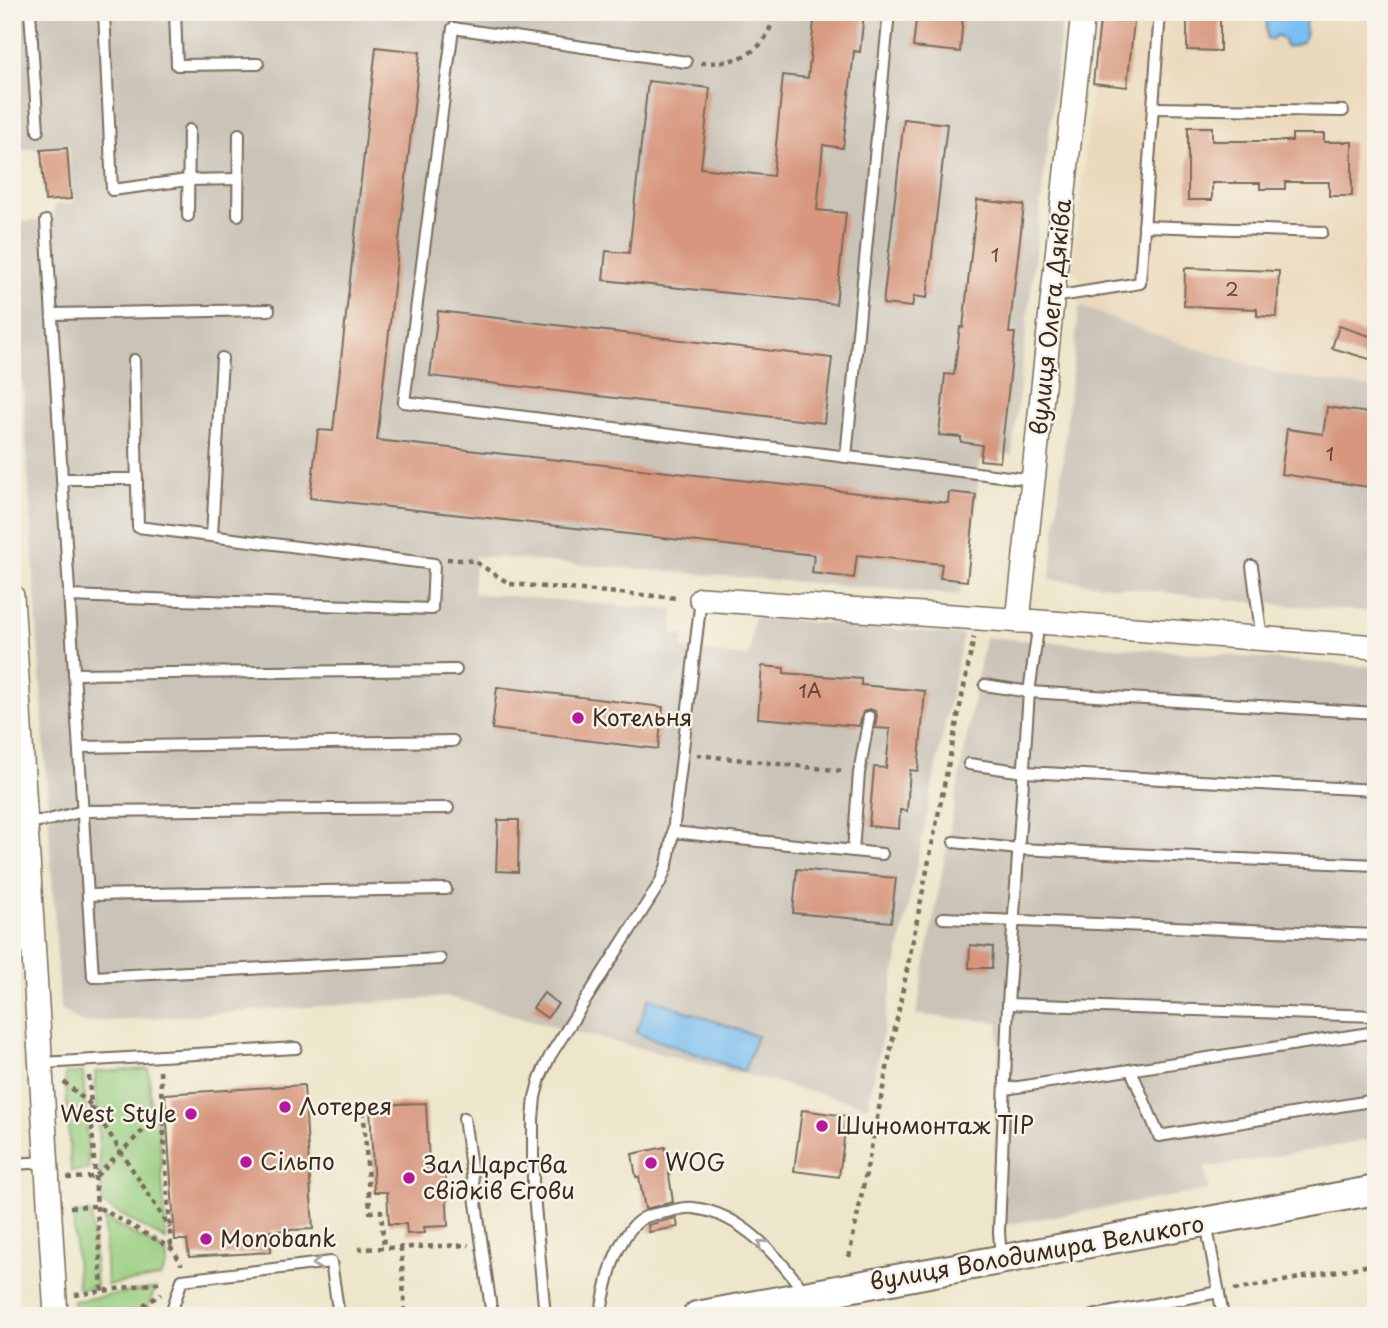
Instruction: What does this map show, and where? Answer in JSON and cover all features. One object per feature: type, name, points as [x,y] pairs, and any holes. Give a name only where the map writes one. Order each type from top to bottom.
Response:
[{"type":"street","name":"вулиця Олега Дяківа","points":[[1029,622],[1033,481],[1083,12]]},
{"type":"street","points":[[12,596],[19,824],[42,1063],[56,1307]]},
{"type":"street","points":[[701,600],[1376,648]]},
{"type":"street","name":"вулиця Володимира Великого","points":[[698,1316],[806,1295],[837,1303],[1001,1259],[1376,1190]]},
{"type":"lane","points":[[30,12],[38,131]]},
{"type":"lane","points":[[104,12],[112,190],[188,180],[238,179]]},
{"type":"lane","points":[[175,12],[177,65],[258,64]]},
{"type":"lane","points":[[846,457],[889,12]]},
{"type":"lane","points":[[1053,297],[1140,283],[1160,12]]},
{"type":"lane","points":[[686,62],[453,28],[404,402],[1033,481]]},
{"type":"lane","points":[[1153,108],[1343,111]]},
{"type":"lane","points":[[188,216],[189,130]]},
{"type":"lane","points":[[238,215],[239,134]]},
{"type":"lane","points":[[46,221],[93,977],[440,959]]},
{"type":"lane","points":[[1144,226],[1322,232]]},
{"type":"lane","points":[[52,314],[269,310]]},
{"type":"lane","points":[[212,536],[222,358]]},
{"type":"lane","points":[[69,596],[432,609],[434,564],[138,527],[134,360]]},
{"type":"lane","points":[[62,479],[137,479]]},
{"type":"lane","points":[[1252,566],[1262,639]]},
{"type":"lane","points":[[545,1316],[533,1184],[535,1097],[550,1056],[660,883],[667,865],[701,600]]},
{"type":"lane","points":[[1001,1259],[999,1232],[1008,1004],[1029,692],[1029,622]]},
{"type":"lane","points":[[74,674],[456,670]]},
{"type":"lane","points":[[985,685],[1029,692],[1376,713]]},
{"type":"lane","points":[[853,851],[859,773],[869,717]]},
{"type":"lane","points":[[79,747],[453,741]]},
{"type":"lane","points":[[969,764],[1024,772],[1376,790]]},
{"type":"lane","points":[[19,824],[83,811],[448,808]]},
{"type":"lane","points":[[673,832],[882,854]]},
{"type":"lane","points":[[954,842],[1018,849],[1376,865]]},
{"type":"lane","points":[[88,895],[446,889]]},
{"type":"lane","points":[[943,918],[1376,935]]},
{"type":"lane","points":[[1008,1004],[1376,1016]]},
{"type":"lane","points":[[1005,1089],[1376,1032]]},
{"type":"lane","points":[[42,1063],[296,1048]]},
{"type":"lane","points":[[1131,1070],[1159,1136],[1376,1100]]},
{"type":"lane","points":[[464,1118],[492,1316]]},
{"type":"lane","points":[[12,1164],[48,1162]]},
{"type":"lane","points":[[600,1316],[614,1260],[629,1231],[643,1216],[691,1207],[724,1216],[761,1241],[786,1267],[806,1295]]},
{"type":"lane","points":[[1206,1222],[1223,1316]]},
{"type":"lane","points":[[170,1316],[182,1280],[331,1262],[339,1316]]},
{"type":"lane","points":[[1092,1316],[1219,1292]]},
{"type":"path","points":[[686,62],[716,63],[741,58],[757,50],[767,35],[775,12]]},
{"type":"path","points":[[434,564],[447,559],[474,561],[510,584],[701,600]]},
{"type":"path","points":[[849,1257],[978,618]]},
{"type":"path","points":[[683,753],[859,773]]},
{"type":"path","points":[[50,1208],[96,1206],[171,1248],[159,1056]]},
{"type":"path","points":[[88,1061],[102,1291]]},
{"type":"path","points":[[42,1063],[91,1105],[170,1228]]},
{"type":"path","points":[[363,1101],[370,1212],[381,1211],[384,1248]]},
{"type":"path","points":[[95,1177],[162,1111]]},
{"type":"path","points":[[358,1249],[482,1244]]},
{"type":"path","points":[[401,1247],[405,1316]]},
{"type":"path","points":[[1219,1292],[1376,1264]]},
{"type":"path","points":[[56,1307],[102,1291],[182,1280]]},
{"type":"path","points":[[126,1316],[182,1280]]},
{"type":"shaded area","points":[[12,12],[1063,12],[1012,455],[1001,454],[1000,463],[980,461],[967,581],[962,581],[960,595],[475,556],[473,593],[674,610],[672,634],[684,636],[683,649],[749,657],[754,617],[963,635],[868,1106],[566,1030],[449,997],[82,1023],[60,1008],[13,222],[54,219],[54,205],[73,203],[69,146],[12,150]]},
{"type":"shaded area","points":[[1101,12],[1376,12],[1376,388],[1291,377],[1178,343],[1079,306],[1082,280],[1072,269]]},
{"type":"shaded area","points":[[1079,306],[1178,343],[1291,377],[1376,388],[1376,612],[1257,603],[1050,579]]},
{"type":"shaded area","points":[[985,637],[1376,667],[1376,1139],[1205,1168],[1209,1190],[992,1227],[999,1022],[916,1015]]},
{"type":"green space","points":[[149,1069],[151,1111],[158,1112],[166,1240],[102,1204],[95,1072]]},
{"type":"green space","points":[[83,1072],[89,1170],[71,1171],[65,1074]]},
{"type":"green space","points":[[91,1213],[96,1287],[78,1289],[73,1214]]},
{"type":"green space","points":[[104,1218],[166,1252],[167,1263],[161,1277],[107,1285]]},
{"type":"green space","points":[[156,1288],[144,1316],[74,1316],[73,1301]]},
{"type":"water","points":[[1266,12],[1307,12],[1304,40],[1287,47],[1284,39],[1276,35],[1272,40],[1267,39]]},
{"type":"water","points":[[649,998],[757,1036],[744,1071],[636,1033]]},
{"type":"building","points":[[815,12],[864,12],[860,52],[854,51],[843,148],[823,145],[817,210],[846,213],[836,304],[603,280],[606,251],[629,253],[648,81],[710,88],[701,168],[773,176],[783,75],[808,78]]},
{"type":"building","points":[[917,12],[951,12],[951,15],[963,16],[960,52],[913,47]]},
{"type":"building","points":[[1101,12],[1135,12],[1127,87],[1093,83]]},
{"type":"building","points":[[1187,12],[1220,12],[1220,51],[1187,50]]},
{"type":"building","points":[[376,47],[420,52],[377,440],[948,503],[949,492],[976,495],[967,581],[940,578],[942,564],[857,555],[854,578],[812,573],[814,555],[310,498],[318,430],[333,431]]},
{"type":"building","points":[[904,119],[947,124],[927,298],[914,296],[912,307],[883,304]]},
{"type":"building","points":[[1188,127],[1212,127],[1212,141],[1292,141],[1292,134],[1324,134],[1324,142],[1352,142],[1352,196],[1329,196],[1329,182],[1285,182],[1285,189],[1260,189],[1260,183],[1212,183],[1212,200],[1188,200]]},
{"type":"building","points":[[67,148],[71,199],[45,201],[41,150]]},
{"type":"building","points":[[977,200],[1024,205],[1009,333],[1015,333],[1000,462],[980,460],[982,445],[961,442],[961,437],[939,435],[945,374],[954,375],[960,327],[963,328]]},
{"type":"building","points":[[1185,268],[1279,271],[1277,317],[1257,316],[1257,309],[1184,306]]},
{"type":"building","points":[[438,311],[832,358],[824,423],[430,376]]},
{"type":"building","points":[[1339,326],[1376,338],[1376,361],[1332,348]]},
{"type":"building","points":[[1327,407],[1376,414],[1376,488],[1281,474],[1287,429],[1323,434]]},
{"type":"building","points":[[762,666],[784,668],[784,673],[861,679],[861,685],[925,691],[918,771],[910,770],[907,811],[900,810],[899,829],[869,826],[874,767],[886,768],[890,729],[875,728],[875,711],[870,709],[863,712],[859,726],[758,718]]},
{"type":"building","name":"Котельня","points":[[497,687],[663,707],[658,749],[492,729]]},
{"type":"building","points":[[498,820],[519,820],[518,872],[496,871]]},
{"type":"building","points":[[797,869],[896,878],[891,922],[793,913]]},
{"type":"building","points":[[970,945],[993,947],[992,968],[969,968]]},
{"type":"building","points":[[544,993],[558,1004],[547,1018],[533,1008]]},
{"type":"building","points":[[304,1085],[313,1229],[270,1231],[271,1252],[189,1257],[187,1240],[175,1240],[165,1094]]},
{"type":"building","name":"Зал Царства свідків Єгови","points":[[426,1103],[429,1165],[445,1164],[448,1226],[424,1227],[425,1233],[407,1234],[406,1224],[389,1224],[387,1192],[374,1192],[370,1105]]},
{"type":"building","points":[[802,1110],[847,1116],[839,1177],[794,1171]]},
{"type":"building","points":[[665,1147],[673,1202],[645,1209],[632,1154]]},
{"type":"building","points":[[676,1218],[678,1227],[649,1232],[648,1225]]},
{"type":"place","name":"Котельня","points":[[578,718]]},
{"type":"place","name":"Лотерея","points":[[285,1107]]},
{"type":"place","name":"West Style","points":[[191,1114]]},
{"type":"place","name":"Шиномонтаж ТІР","points":[[822,1126]]},
{"type":"place","name":"Сільпо","points":[[246,1162]]},
{"type":"place","name":"WOG","points":[[651,1163]]},
{"type":"place","name":"Зал Царства свідків Єгови","points":[[409,1178]]},
{"type":"place","name":"Monobank","points":[[206,1239]]}]
